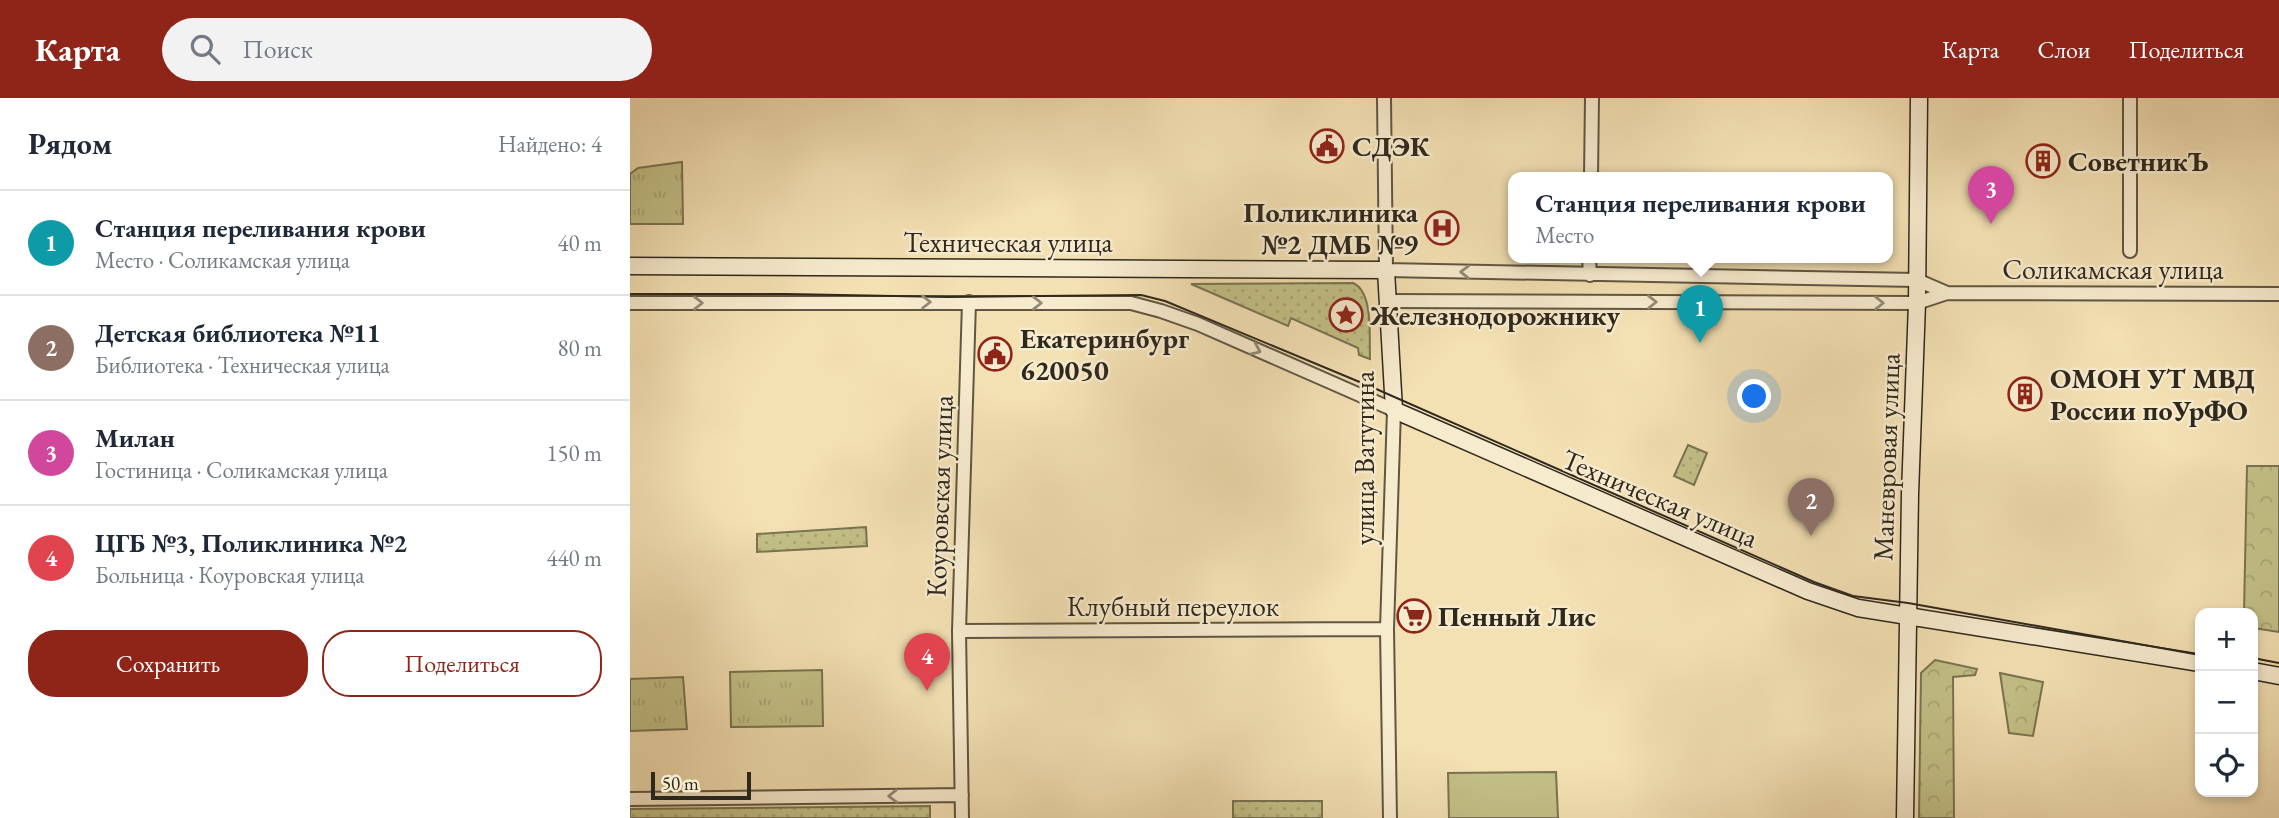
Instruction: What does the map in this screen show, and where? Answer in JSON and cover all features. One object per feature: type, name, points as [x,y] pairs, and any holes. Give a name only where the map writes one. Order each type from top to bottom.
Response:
[{"type":"main road","name":"Маневровая улица","points":[[1905,818],[1919,98]]},
{"type":"main road","name":"Техническая улица","points":[[630,266],[1385,270]]},
{"type":"main road","name":"улица Ватутина","points":[[1385,270],[1394,410]]},
{"type":"main road","name":"Техническая улица","points":[[1394,410],[1808,591],[1858,608],[2195,662]]},
{"type":"main road","points":[[2258,672],[2279,676]]},
{"type":"street","name":"улица Ватутина","points":[[1384,98],[1385,270]]},
{"type":"street","points":[[1591,172],[1592,98]]},
{"type":"street","points":[[2130,98],[2130,251]]},
{"type":"street","points":[[1589,263],[1590,275]]},
{"type":"street","name":"Соликамская улица","points":[[1385,270],[1917,281],[1947,293]]},
{"type":"street","name":"Соликамская улица","points":[[1387,301],[1917,303],[1947,293],[2279,294]]},
{"type":"street","name":"Коуровская улица","points":[[962,818],[959,631],[969,302]]},
{"type":"street","points":[[630,303],[1131,303],[1161,310],[1198,324],[1394,410]]},
{"type":"street","name":"улица Ватутина","points":[[1390,818],[1387,629],[1394,410]]},
{"type":"street","name":"Клубный переулок","points":[[959,631],[1387,629]]},
{"type":"street","points":[[630,799],[961,795]]},
{"type":"green space","points":[[682,162],[683,224],[630,224],[630,174],[638,168]]},
{"type":"green space","points":[[1353,283],[1360,288],[1367,305],[1370,359],[1359,355],[1358,348],[1291,318],[1288,326],[1191,284]]},
{"type":"green space","points":[[1688,445],[1707,453],[1694,485],[1674,476]]},
{"type":"green space","points":[[2247,466],[2279,466],[2279,632],[2258,629],[2258,608],[2244,608]]},
{"type":"green space","points":[[866,527],[867,546],[757,552],[757,534]]},
{"type":"green space","points":[[1935,660],[1977,669],[1975,675],[1953,677],[1954,818],[1919,818],[1921,673]]},
{"type":"green space","points":[[822,670],[823,726],[731,727],[730,672]]},
{"type":"green space","points":[[2000,673],[2043,682],[2033,736],[2009,733]]},
{"type":"green space","points":[[683,677],[687,729],[630,731],[630,679]]},
{"type":"green space","points":[[1556,772],[1558,818],[1449,818],[1448,773]]},
{"type":"green space","points":[[1233,801],[1322,801],[1322,818],[1233,818]]},
{"type":"green space","points":[[930,806],[930,818],[630,818],[630,809]]},
{"type":"tram line","points":[[630,294],[948,297],[1141,295],[1165,301],[1374,388],[1814,582],[1853,596],[1908,603],[2195,654]]},
{"type":"tram line","points":[[2258,659],[2279,663]]},
{"type":"place","name":"СДЭК","points":[[1327,146]]},
{"type":"place","name":"СоветникЪ","points":[[2043,161]]},
{"type":"place","name":"Милан","points":[[1991,224]]},
{"type":"place","name":"Поликлиника №2 ДМБ №9","points":[[1442,228]]},
{"type":"place","name":"Железнодорожнику","points":[[1346,315]]},
{"type":"place","name":"Станция переливания крови","points":[[1700,343]]},
{"type":"place","name":"Екатеринбург 620050","points":[[995,354]]},
{"type":"place","name":"ОМОН УТ МВД России поУрФО","points":[[2025,394]]},
{"type":"place","name":"Детская библиотека №11","points":[[1811,536]]},
{"type":"place","name":"Пенный Лис","points":[[1414,616]]},
{"type":"place","name":"ЦГБ №3, Поликлиника №2","points":[[927,691]]}]
